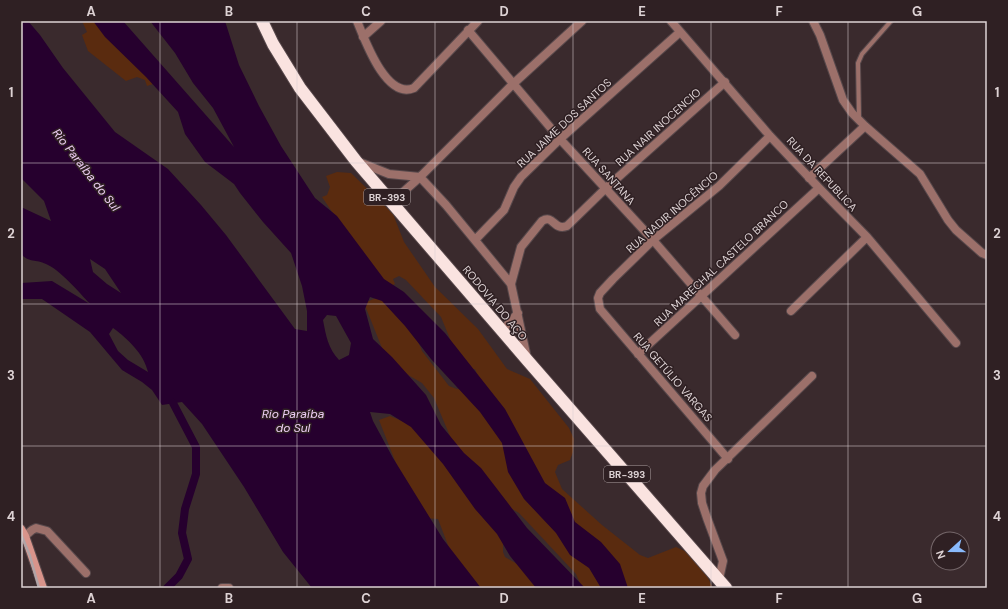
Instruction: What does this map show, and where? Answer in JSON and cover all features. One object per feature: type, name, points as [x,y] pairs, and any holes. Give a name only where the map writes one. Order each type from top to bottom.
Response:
[{"type":"highway","name":"RODOVIA DO AÇO","points":[[262,21],[273,44],[300,88],[356,161],[722,584]]},
{"type":"main road","points":[[23,534],[42,588]]},
{"type":"street","points":[[357,21],[374,60],[393,85],[401,90],[410,90],[417,85],[478,21]]},
{"type":"street","points":[[364,37],[381,21]]},
{"type":"street","points":[[392,202],[420,177],[513,84],[582,21]]},
{"type":"street","name":"RUA DA REPUBLICA","points":[[671,21],[770,136],[867,237],[956,343]]},
{"type":"street","points":[[813,21],[820,35],[843,100],[862,124],[920,174],[948,220],[956,230],[982,253],[987,255]]},
{"type":"street","name":"RUA SANTANA","points":[[468,30],[560,140],[654,240],[735,335]]},
{"type":"street","name":"RUA JAIME DOS SANTOS","points":[[475,240],[504,210],[514,187],[521,177],[680,32]]},
{"type":"street","name":"RUA NAIR INOCENCIO","points":[[511,284],[522,247],[542,221],[546,218],[550,219],[558,227],[562,228],[567,226],[606,188],[725,82]]},
{"type":"street","points":[[809,178],[862,124]]},
{"type":"street","name":"RUA NADIR INOCÊNCIO","points":[[600,309],[598,298],[600,293],[654,240],[719,186],[770,136]]},
{"type":"street","points":[[356,161],[389,174],[420,177],[475,240],[511,284],[528,361]]},
{"type":"street","name":"RUA MARECHAL CASTELO BRANCO","points":[[638,354],[819,188]]},
{"type":"street","points":[[791,311],[867,237]]},
{"type":"street","name":"RUA GETÚLIO VARGAS","points":[[600,309],[728,458]]},
{"type":"street","points":[[502,331],[518,313]]},
{"type":"street","points":[[722,584],[723,561],[702,503],[701,493],[703,486],[706,480],[812,376]]},
{"type":"street","points":[[23,534],[36,528],[47,531],[86,574]]},
{"type":"street","points":[[222,588],[229,588]]},
{"type":"lane","points":[[862,124],[857,70],[858,63],[862,54],[891,21]]},
{"type":"shaded area","points":[[82,21],[102,21],[153,84],[147,86],[145,80],[137,77],[126,81],[88,51],[82,35],[87,32]]},
{"type":"shaded area","points":[[337,172],[351,173],[393,214],[404,242],[435,287],[478,329],[507,369],[530,379],[569,428],[574,439],[573,452],[570,460],[558,465],[555,472],[562,489],[602,525],[640,555],[648,558],[676,547],[691,554],[706,574],[713,588],[582,588],[576,574],[519,513],[512,509],[503,519],[503,552],[505,557],[538,576],[551,588],[476,588],[451,553],[438,519],[425,518],[401,476],[379,420],[390,416],[429,432],[455,448],[434,398],[422,383],[396,368],[384,353],[364,303],[381,296],[406,312],[422,351],[449,386],[457,389],[470,390],[479,380],[475,369],[469,371],[457,356],[441,317],[406,280],[399,276],[393,279],[395,284],[384,289],[322,197],[327,195],[330,187],[326,176]]},
{"type":"water","name":"Rio Paraíba do Sul","points":[[21,21],[28,21],[40,35],[63,68],[115,132],[168,169],[226,235],[295,329],[307,331],[307,311],[302,286],[291,253],[263,222],[234,184],[205,162],[185,134],[178,112],[146,77],[105,37],[93,21],[123,21],[234,147],[213,108],[193,83],[175,53],[150,21],[225,21],[239,65],[259,106],[281,146],[315,198],[337,216],[384,279],[404,292],[445,333],[505,409],[545,483],[565,498],[575,522],[601,542],[620,564],[628,588],[601,588],[589,568],[570,555],[556,533],[524,499],[508,472],[502,443],[480,412],[431,359],[405,326],[382,301],[370,297],[365,309],[373,339],[392,357],[426,395],[441,425],[464,453],[481,468],[527,528],[585,588],[536,588],[510,556],[497,534],[475,509],[443,464],[411,427],[390,414],[370,412],[373,421],[393,458],[443,539],[481,588],[312,588],[283,552],[244,487],[202,424],[182,402],[162,405],[152,390],[122,370],[90,332],[42,299],[21,299],[21,283],[52,281],[90,304],[57,271],[42,263],[27,259],[21,254],[21,207],[51,221],[44,201],[21,178]],"holes":[[[90,259],[105,269],[121,293],[93,272]],[[327,315],[336,316],[351,343],[349,355],[339,360],[332,351],[328,342],[323,320]],[[113,328],[130,342],[143,359],[148,372],[128,360],[118,351],[109,334]]]},
{"type":"waterway","points":[[167,588],[179,576],[188,559],[182,533],[185,509],[196,474],[196,447],[173,403]]},
{"type":"railway","points":[[21,534],[30,556],[39,588]]}]
